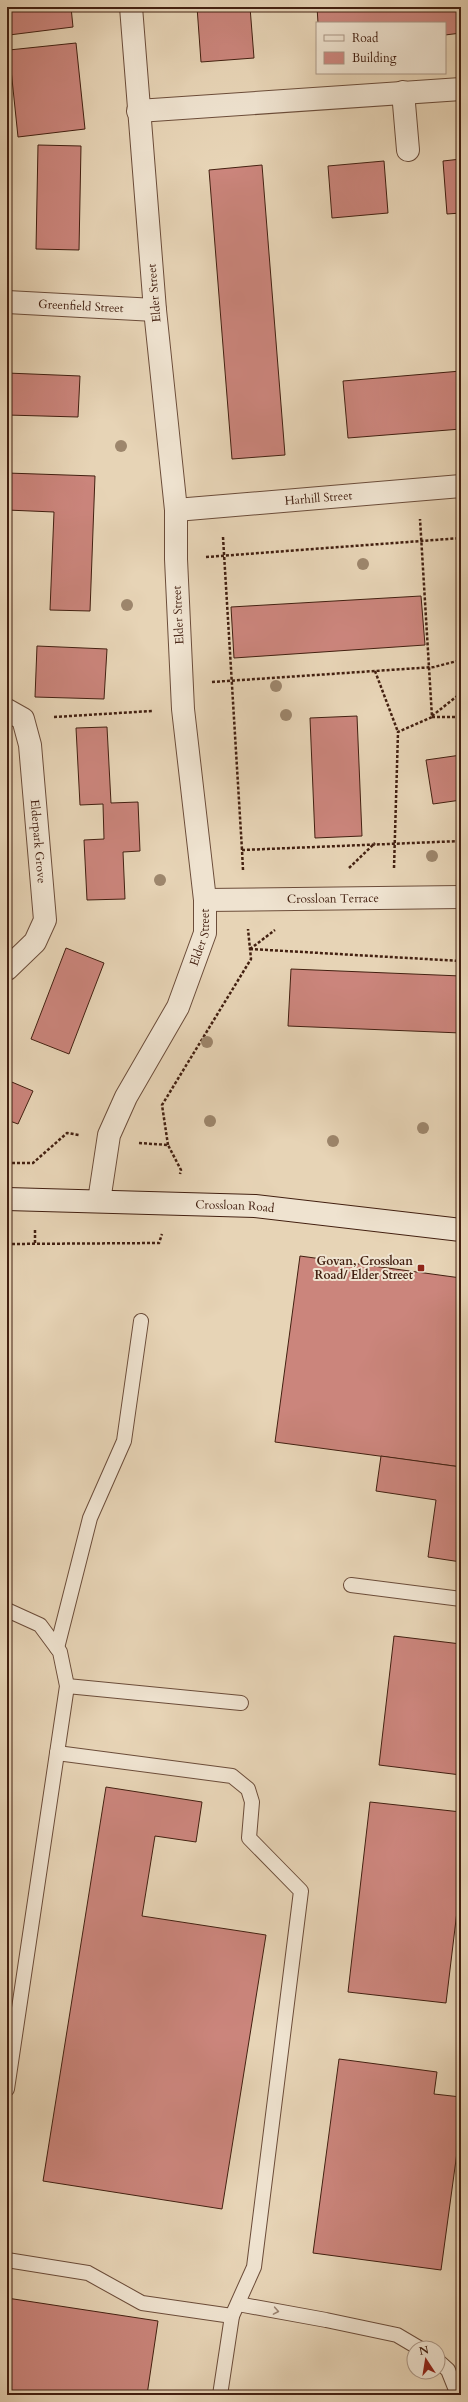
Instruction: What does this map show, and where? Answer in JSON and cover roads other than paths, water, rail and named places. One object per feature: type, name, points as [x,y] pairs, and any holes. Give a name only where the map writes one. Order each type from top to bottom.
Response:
[{"type":"street","name":"Elder Street","points":[[99,1201],[109,1135],[126,1097],[178,1007],[205,933],[205,900],[183,709],[176,559],[176,510],[155,310],[138,111],[131,7]]},
{"type":"street","points":[[138,111],[461,89]]},
{"type":"street","points":[[403,92],[408,150]]},
{"type":"street","name":"Greenfield Street","points":[[7,302],[155,310]]},
{"type":"street","name":"Harhill Street","points":[[176,510],[461,486]]},
{"type":"street","name":"Elderpark Grove","points":[[7,969],[35,942],[45,920],[30,745],[15,714]]},
{"type":"street","name":"Crossloan Terrace","points":[[205,900],[461,897]]},
{"type":"street","name":"Crossloan Road","points":[[7,1199],[255,1206],[461,1230]]},
{"type":"lane","points":[[57,1648],[90,1518],[124,1441],[142,1321]]},
{"type":"lane","points":[[351,1585],[461,1599]]},
{"type":"lane","points":[[7,1610],[40,1625],[60,1652],[67,1686],[7,2089]]},
{"type":"lane","points":[[67,1686],[241,1703]]},
{"type":"lane","points":[[57,1753],[232,1776],[248,1789],[252,1802],[249,1838],[301,1891],[254,2268],[235,2310],[220,2395]]},
{"type":"lane","points":[[7,2260],[88,2273],[142,2303],[235,2310],[334,2321],[397,2335],[406,2340]]},
{"type":"lane","points":[[446,2368],[458,2395]]},
{"type":"place","name":"Govan, Crossloan Road/ Elder Street","points":[[421,1268]]}]
